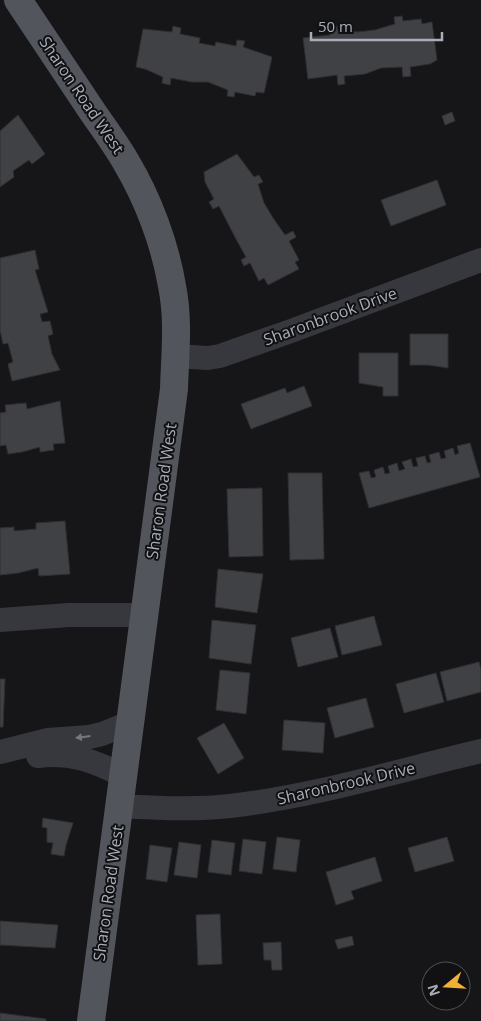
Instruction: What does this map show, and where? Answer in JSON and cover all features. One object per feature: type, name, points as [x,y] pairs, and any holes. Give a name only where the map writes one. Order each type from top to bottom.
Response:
[{"type":"main road","name":"Sharon Road West","points":[[18,0],[88,106],[103,125],[137,183],[155,225],[172,286],[177,322],[174,389],[91,1021]]},
{"type":"street","name":"Sharonbrook Drive","points":[[175,356],[208,358],[220,356],[481,260]]},
{"type":"street","points":[[0,620],[69,615],[144,615]]},
{"type":"street","points":[[0,767],[15,753],[36,756],[57,747],[102,734],[130,723]]},
{"type":"street","points":[[57,747],[76,756],[97,762],[122,775]]},
{"type":"street","name":"Sharonbrook Drive","points":[[120,806],[178,809],[228,806],[273,800],[327,790],[481,751]]},
{"type":"building","points":[[402,16],[403,21],[421,19],[422,24],[432,22],[437,60],[430,64],[410,67],[411,76],[403,77],[402,67],[381,68],[365,74],[344,76],[345,84],[338,85],[337,75],[308,79],[303,38],[330,35],[329,27],[337,26],[338,31],[358,32],[375,30],[395,24],[394,17]]},
{"type":"building","points":[[173,26],[181,28],[180,34],[200,38],[199,43],[215,46],[216,42],[236,46],[237,40],[245,41],[243,47],[272,57],[264,93],[256,92],[255,96],[235,92],[234,97],[227,96],[228,90],[208,82],[192,82],[171,78],[170,85],[162,83],[163,77],[136,67],[143,29],[172,32]]},
{"type":"building","points":[[452,112],[455,121],[445,125],[442,116]]},
{"type":"building","points":[[18,115],[45,154],[32,164],[29,160],[13,171],[14,177],[0,187],[0,131]]},
{"type":"building","points":[[237,154],[254,177],[259,175],[263,182],[258,184],[264,203],[285,235],[293,231],[296,237],[289,241],[299,260],[295,262],[299,269],[268,285],[264,278],[259,281],[250,263],[244,266],[241,260],[246,257],[219,206],[213,209],[209,202],[214,199],[205,182],[204,172]]},
{"type":"building","points":[[437,180],[446,205],[391,226],[381,200]]},
{"type":"building","points":[[35,250],[39,269],[35,270],[48,312],[40,314],[42,322],[50,321],[53,334],[48,336],[52,354],[60,370],[12,381],[8,364],[13,362],[8,343],[3,344],[0,330],[0,258]]},
{"type":"building","points":[[410,334],[448,334],[448,368],[410,365]]},
{"type":"building","points":[[359,353],[398,353],[398,396],[383,396],[383,387],[359,383]]},
{"type":"building","points":[[304,386],[312,406],[251,429],[241,404],[285,388],[287,393]]},
{"type":"building","points":[[60,401],[65,443],[53,444],[54,450],[40,452],[40,447],[8,454],[6,445],[0,446],[0,413],[6,412],[5,405],[26,403],[27,409]]},
{"type":"building","points":[[470,443],[480,477],[369,508],[359,473],[369,471],[371,478],[376,477],[374,470],[383,467],[385,474],[390,473],[388,466],[397,463],[399,471],[405,469],[402,462],[411,459],[413,467],[418,466],[416,458],[425,456],[427,463],[431,462],[429,455],[439,452],[441,459],[446,458],[444,451],[453,448],[455,455],[459,453],[457,446]]},
{"type":"building","points":[[288,473],[322,473],[324,559],[290,560]]},
{"type":"building","points":[[262,488],[263,556],[229,557],[227,489]]},
{"type":"building","points":[[65,521],[70,574],[39,576],[38,568],[0,575],[0,528],[14,527],[14,531],[36,529],[36,523]]},
{"type":"building","points":[[218,569],[263,574],[257,613],[215,607]]},
{"type":"building","points":[[374,616],[382,645],[342,655],[335,626]]},
{"type":"building","points":[[212,620],[256,625],[251,664],[209,658]]},
{"type":"building","points":[[330,628],[338,657],[298,667],[291,638]]},
{"type":"building","points":[[479,662],[481,692],[447,701],[440,672]]},
{"type":"building","points":[[220,670],[250,673],[246,714],[216,710]]},
{"type":"building","points":[[436,673],[444,702],[404,713],[396,684]]},
{"type":"building","points":[[0,679],[5,679],[3,727],[0,727]]},
{"type":"building","points":[[366,698],[374,727],[335,738],[327,708]]},
{"type":"building","points":[[284,720],[325,723],[323,753],[282,750]]},
{"type":"building","points":[[224,723],[244,758],[218,774],[197,738]]},
{"type":"building","points":[[43,818],[73,823],[64,856],[51,854],[53,843],[47,842],[47,828],[42,827]]},
{"type":"building","points":[[277,837],[300,840],[296,872],[273,869]]},
{"type":"building","points":[[447,837],[454,861],[415,872],[408,848]]},
{"type":"building","points":[[243,839],[266,842],[262,874],[239,871]]},
{"type":"building","points":[[212,840],[235,843],[231,875],[208,872]]},
{"type":"building","points":[[179,842],[201,845],[197,878],[174,875]]},
{"type":"building","points":[[150,845],[172,848],[167,882],[146,879]]},
{"type":"building","points":[[375,857],[382,881],[351,891],[354,899],[336,905],[326,872]]},
{"type":"building","points":[[220,914],[222,964],[198,965],[196,915]]},
{"type":"building","points":[[0,921],[58,925],[55,948],[0,945]]},
{"type":"building","points":[[352,936],[354,945],[338,949],[335,940]]},
{"type":"building","points":[[281,942],[282,970],[272,970],[271,960],[264,960],[263,943]]},
{"type":"building","points":[[0,1013],[46,1019],[46,1021],[0,1021]]}]
